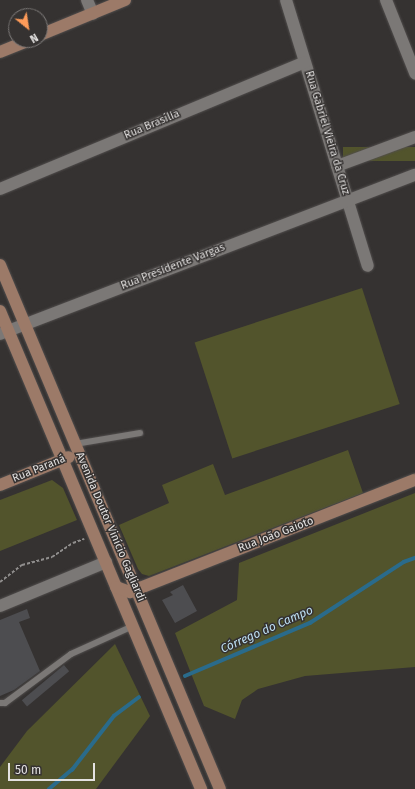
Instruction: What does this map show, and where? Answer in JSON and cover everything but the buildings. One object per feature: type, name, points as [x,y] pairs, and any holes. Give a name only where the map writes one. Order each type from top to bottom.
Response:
[{"type":"street","points":[[87,0],[93,14]]},
{"type":"street","points":[[48,32],[125,0]]},
{"type":"street","name":"Rua Gabriel Vieira da Cruz","points":[[286,0],[368,266]]},
{"type":"street","points":[[386,0],[415,73]]},
{"type":"street","points":[[0,52],[10,48]]},
{"type":"street","name":"Rua Brasília","points":[[0,189],[305,62]]},
{"type":"street","points":[[337,166],[415,137]]},
{"type":"street","name":"Rua Presidente Vargas","points":[[4,332],[415,175]]},
{"type":"street","name":"Avenida Doutor Vinício Gagliardi","points":[[0,265],[220,789]]},
{"type":"street","name":"Avenida Doutor Vinício Gagliardi","points":[[0,311],[4,332],[62,459],[201,789]]},
{"type":"street","name":"Rua Paraná","points":[[0,485],[62,459],[77,448]]},
{"type":"street","name":"Rua João Gaioto","points":[[137,589],[415,480]]},
{"type":"street","points":[[0,606],[112,559],[126,564]]},
{"type":"street","points":[[116,587],[130,592],[137,589]]},
{"type":"lane","points":[[77,448],[140,433]]},
{"type":"lane","points":[[0,703],[4,703],[71,654],[133,626]]},
{"type":"path","points":[[0,582],[22,565],[52,558],[73,543],[95,536]]},
{"type":"green space","points":[[343,147],[415,147],[415,161],[343,161]]},
{"type":"green space","points":[[362,288],[400,404],[232,458],[195,342]]},
{"type":"green space","points":[[348,450],[363,493],[149,576],[142,574],[138,569],[119,525],[169,503],[162,485],[213,464],[225,495]]},
{"type":"green space","points":[[52,480],[63,488],[77,520],[0,551],[0,500]]},
{"type":"green space","points":[[415,493],[415,667],[305,676],[258,689],[242,700],[235,719],[204,706],[175,633],[237,600],[239,563]]},
{"type":"green space","points":[[115,644],[150,716],[96,789],[0,789],[0,767],[27,731]]},
{"type":"waterway","name":"Córrego do Campo","points":[[185,676],[310,623],[404,562],[415,558]]},
{"type":"waterway","name":"Córrego do Campo","points":[[49,789],[72,770],[114,716],[139,697]]}]
